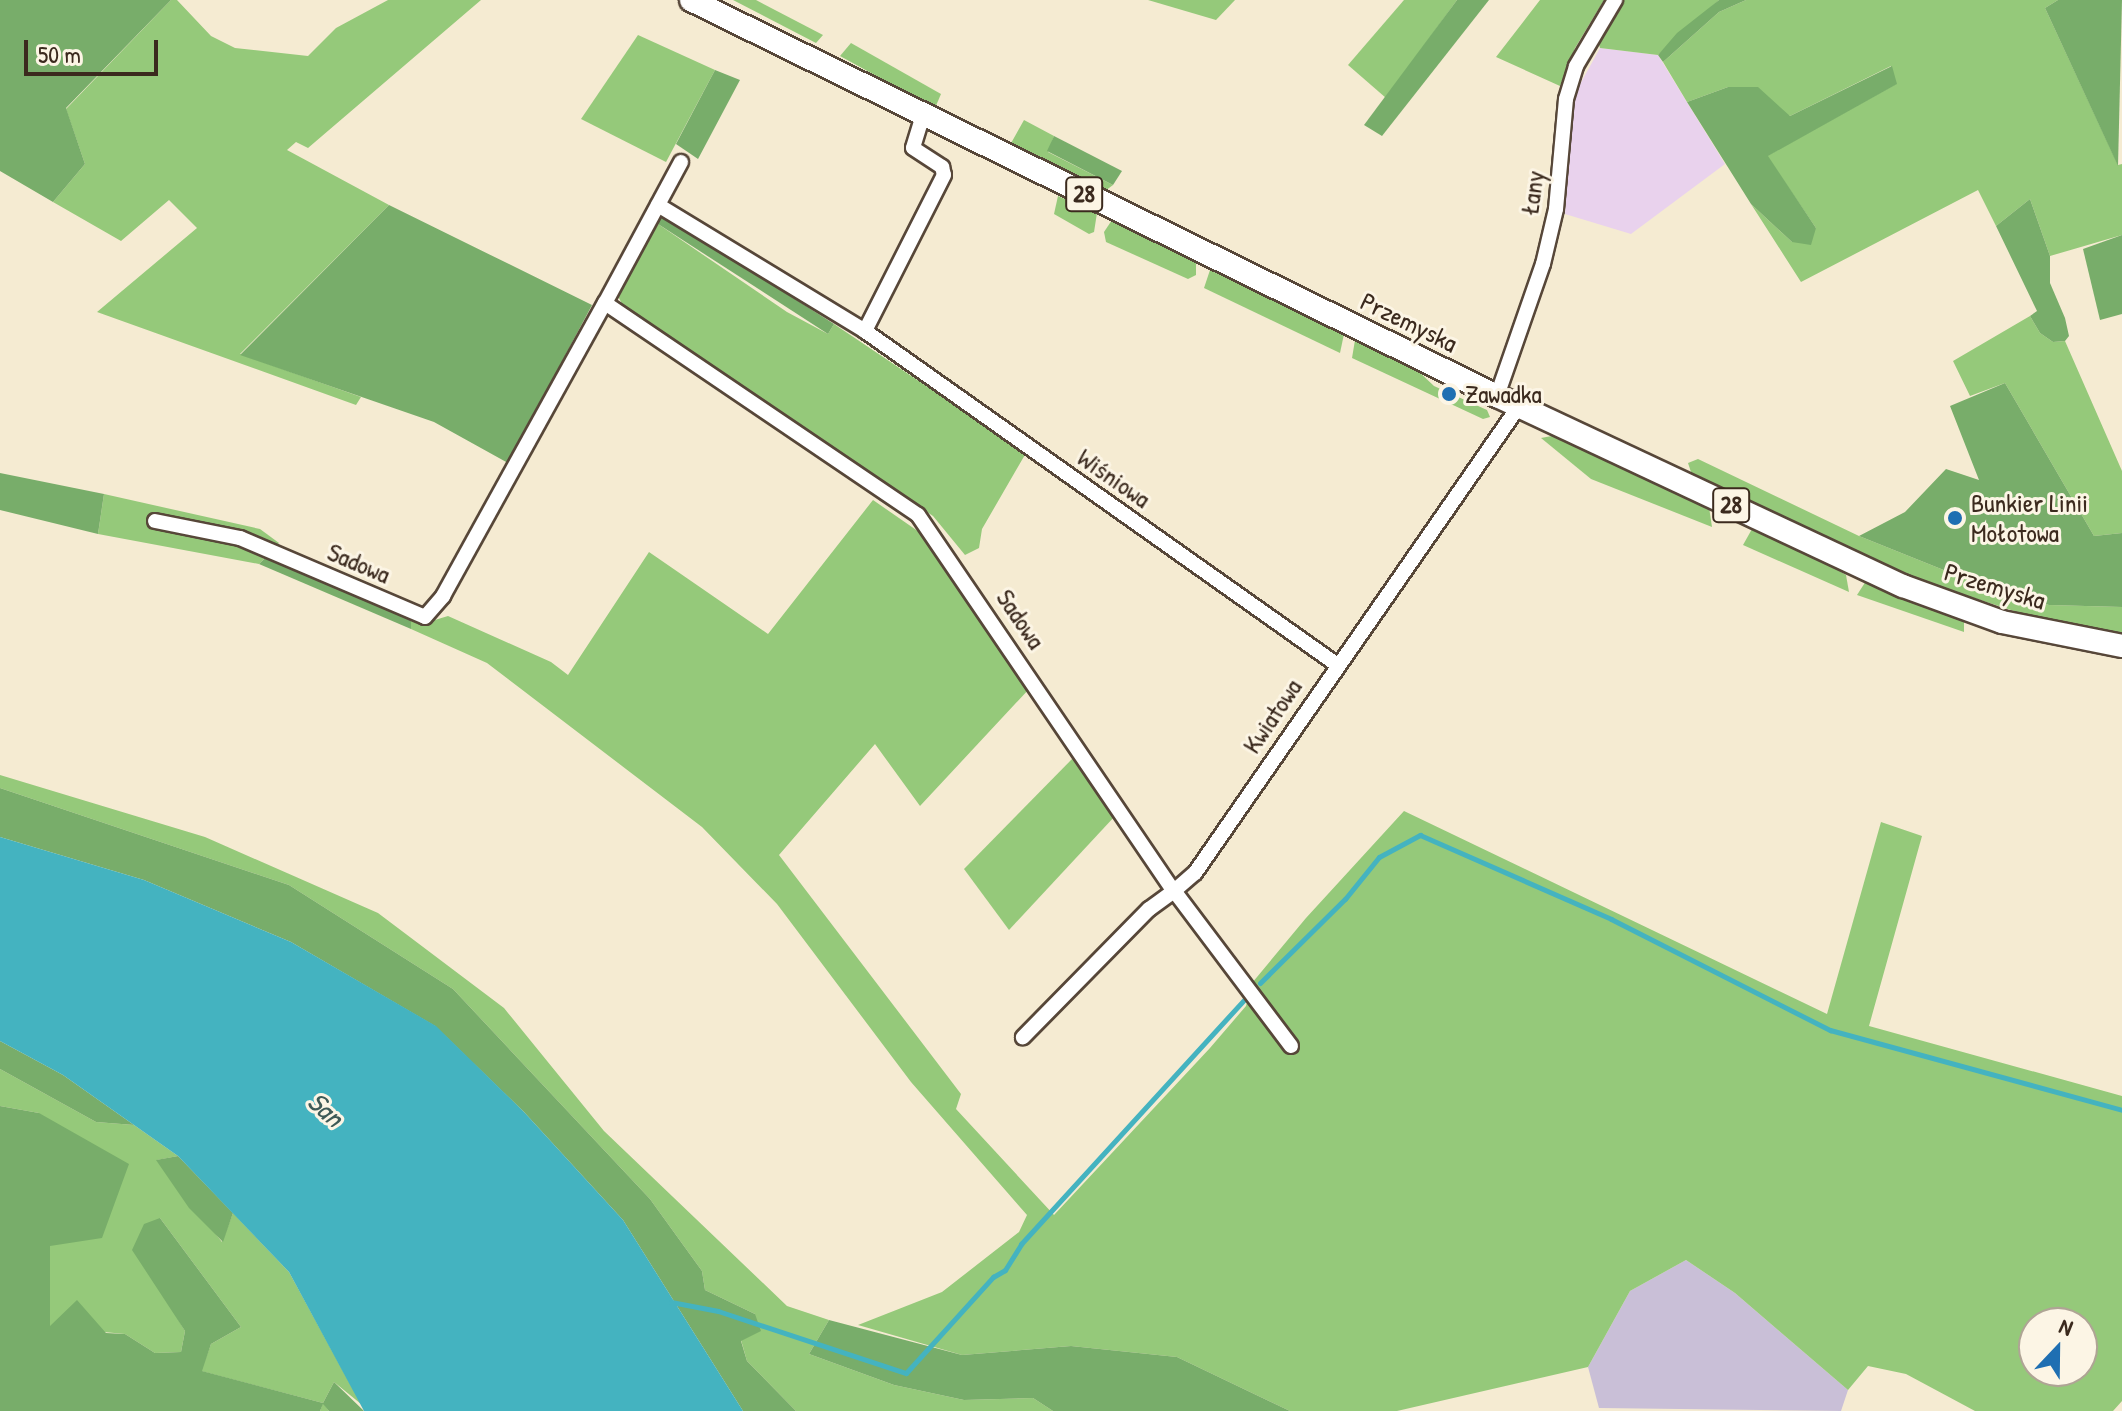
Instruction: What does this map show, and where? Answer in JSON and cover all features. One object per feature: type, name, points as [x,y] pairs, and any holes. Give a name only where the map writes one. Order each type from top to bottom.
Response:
[{"type":"main road","name":"Przemyska","points":[[691,0],[1497,396],[1903,586],[2002,622],[2122,646]]},
{"type":"street","name":"Łany","points":[[1497,396],[1543,264],[1556,209],[1566,99],[1576,66],[1615,0]]},
{"type":"street","points":[[865,331],[944,175],[942,167],[913,148],[923,115]]},
{"type":"street","name":"Sadowa","points":[[155,521],[240,538],[425,617],[443,596],[681,162]]},
{"type":"street","name":"Wiśniowa","points":[[658,205],[865,331],[1336,664]]},
{"type":"street","name":"Sadowa","points":[[605,303],[918,515],[1174,891]]},
{"type":"street","name":"Kwiatowa","points":[[1174,891],[1195,873],[1336,664],[1519,406]]},
{"type":"street","points":[[1023,1037],[1149,909],[1174,891],[1291,1046]]},
{"type":"shaded area","points":[[1600,48],[1658,55],[1725,164],[1631,234],[1565,214],[1573,97]]},
{"type":"shaded area","points":[[1686,1260],[1735,1293],[1848,1390],[1841,1411],[1599,1408],[1588,1367],[1630,1291]]},
{"type":"green space","points":[[0,0],[171,0],[66,108],[85,164],[53,202],[0,171]]},
{"type":"green space","points":[[171,0],[177,0],[211,36],[235,48],[308,56],[336,28],[388,0],[481,0],[308,148],[296,142],[287,150],[389,205],[240,354],[361,397],[356,405],[97,312],[197,228],[169,200],[121,241],[53,202],[85,164],[66,109]]},
{"type":"green space","points":[[733,0],[756,0],[823,35],[816,43]]},
{"type":"green space","points":[[1148,0],[1235,0],[1216,20]]},
{"type":"green space","points":[[1404,0],[1457,0],[1386,98],[1348,65]]},
{"type":"green space","points":[[1457,0],[1489,0],[1382,136],[1364,125]]},
{"type":"green space","points":[[1540,0],[1604,0],[1575,48],[1560,86],[1496,57]]},
{"type":"green space","points":[[1621,0],[1719,0],[1658,55],[1600,48],[1598,41]]},
{"type":"green space","points":[[1719,0],[1746,0],[1719,12],[1663,62],[1658,55],[1677,33]]},
{"type":"green space","points":[[1746,0],[2058,0],[2045,8],[2118,165],[2122,164],[2122,235],[2050,256],[2030,199],[1996,226],[1978,190],[1801,282],[1751,204],[1792,242],[1816,228],[1767,156],[1896,84],[1891,66],[1790,116],[1728,87],[1687,102],[1663,62],[1719,12]]},
{"type":"green space","points":[[2058,0],[2122,0],[2118,166],[2045,8]]},
{"type":"green space","points":[[638,35],[715,70],[666,162],[581,119]]},
{"type":"green space","points":[[851,43],[941,94],[935,108],[840,56]]},
{"type":"green space","points":[[1892,66],[1897,84],[1768,156],[1816,228],[1811,245],[1792,242],[1751,204],[1687,102],[1728,87],[1758,87],[1790,116]]},
{"type":"green space","points":[[715,70],[740,80],[698,159],[676,144]]},
{"type":"green space","points":[[1024,120],[1054,136],[1048,152],[1113,185],[1105,191],[1010,145]]},
{"type":"green space","points":[[1054,136],[1122,171],[1113,185],[1047,151]]},
{"type":"green space","points":[[1058,196],[1097,213],[1094,232],[1089,234],[1054,214]]},
{"type":"green space","points":[[2030,199],[2050,256],[2050,283],[2069,336],[2065,341],[2053,342],[2040,333],[2030,316],[2037,311],[1996,226]]},
{"type":"green space","points":[[389,205],[592,305],[508,463],[434,422],[240,355]]},
{"type":"green space","points":[[662,214],[834,324],[828,334],[658,224]]},
{"type":"green space","points":[[1112,220],[1196,261],[1196,275],[1188,279],[1106,242],[1104,232]]},
{"type":"green space","points":[[658,224],[787,312],[828,334],[834,324],[1026,453],[982,529],[979,548],[965,555],[933,516],[622,304],[617,294]]},
{"type":"green space","points":[[2122,235],[2122,314],[2100,320],[2083,249]]},
{"type":"green space","points":[[1210,270],[1344,334],[1340,353],[1204,288]]},
{"type":"green space","points":[[2030,316],[2040,333],[2053,342],[2065,341],[2122,471],[2122,533],[2094,536],[2005,383],[1970,396],[1953,361]]},
{"type":"green space","points":[[1355,340],[1416,369],[1434,386],[1487,410],[1490,417],[1483,419],[1352,358]]},
{"type":"green space","points":[[2005,383],[2094,536],[2122,533],[2122,607],[2049,605],[1966,579],[1859,536],[1905,512],[1946,469],[1979,480],[1950,406]]},
{"type":"green space","points":[[1557,435],[1709,507],[1712,527],[1591,479],[1541,438]]},
{"type":"green space","points":[[1698,459],[1859,536],[1966,579],[2049,605],[2122,607],[2122,637],[2014,611],[1916,579],[1692,475],[1688,463]]},
{"type":"green space","points":[[0,473],[104,494],[98,534],[0,510]]},
{"type":"green space","points":[[104,494],[260,529],[279,543],[259,564],[98,534]]},
{"type":"green space","points":[[873,500],[935,543],[1030,688],[920,806],[875,744],[779,855],[961,1094],[956,1109],[1054,1215],[1210,1048],[1246,1006],[1252,983],[1306,918],[1404,811],[1827,1014],[1881,822],[1922,836],[1869,1026],[2122,1096],[2122,1401],[2113,1411],[1975,1411],[1906,1374],[1868,1366],[1848,1390],[1735,1293],[1686,1260],[1630,1291],[1588,1367],[1397,1411],[1290,1411],[1177,1357],[1071,1346],[962,1355],[858,1325],[942,1292],[1019,1232],[1027,1215],[911,1082],[777,904],[702,827],[487,663],[411,629],[411,620],[425,623],[448,616],[551,662],[568,675],[649,552],[768,634]]},
{"type":"green space","points":[[1752,529],[1846,575],[1849,592],[1743,545]]},
{"type":"green space","points":[[268,555],[411,620],[411,629],[259,564]]},
{"type":"green space","points":[[1866,581],[1964,619],[1964,632],[1857,595]]},
{"type":"green space","points":[[1074,757],[1115,816],[1009,930],[964,869]]},
{"type":"green space","points":[[0,775],[205,837],[378,913],[504,1008],[604,1131],[787,1306],[829,1320],[809,1354],[894,1385],[964,1400],[1033,1398],[1053,1411],[796,1411],[747,1361],[741,1340],[755,1314],[705,1290],[702,1271],[650,1199],[453,989],[289,885],[0,788]]},
{"type":"green space","points":[[0,788],[289,885],[453,989],[650,1199],[702,1271],[705,1290],[755,1314],[761,1331],[741,1341],[747,1361],[796,1411],[743,1411],[623,1220],[524,1112],[435,1026],[291,942],[144,880],[0,837]]},
{"type":"green space","points":[[0,1041],[63,1075],[134,1125],[96,1122],[0,1069]]},
{"type":"green space","points":[[0,1069],[96,1122],[134,1125],[178,1156],[157,1160],[222,1242],[233,1213],[289,1272],[361,1404],[334,1382],[323,1403],[201,1371],[211,1344],[241,1327],[160,1218],[167,1301],[185,1331],[181,1352],[155,1353],[125,1334],[50,1327],[50,1245],[39,1113],[0,1106]]},
{"type":"green space","points":[[0,1106],[39,1113],[129,1164],[102,1238],[50,1246],[50,1326],[77,1300],[106,1333],[125,1334],[155,1353],[181,1352],[185,1331],[132,1250],[144,1224],[160,1218],[241,1327],[211,1344],[202,1371],[323,1403],[334,1382],[364,1411],[329,1411],[323,1404],[320,1411],[0,1411]]},
{"type":"green space","points":[[178,1156],[233,1213],[223,1242],[189,1208],[156,1160]]},
{"type":"green space","points":[[829,1320],[962,1355],[1071,1346],[1177,1357],[1290,1411],[1053,1411],[1033,1398],[964,1400],[894,1385],[809,1354]]},
{"type":"water","name":"San","points":[[0,837],[144,880],[291,942],[436,1026],[524,1112],[623,1220],[743,1411],[364,1411],[289,1272],[178,1156],[63,1075],[0,1041]]},
{"type":"waterway","points":[[1260,983],[1345,899],[1379,857],[1420,835],[1611,919],[1830,1030],[2122,1110]]},
{"type":"waterway","points":[[671,1302],[718,1311],[906,1373],[993,1277],[1005,1270],[1021,1244],[1244,1000]]},
{"type":"place","name":"Zawadka","points":[[1449,394]]},
{"type":"place","name":"Bunkier Linii Mołotowa","points":[[1955,518]]}]
